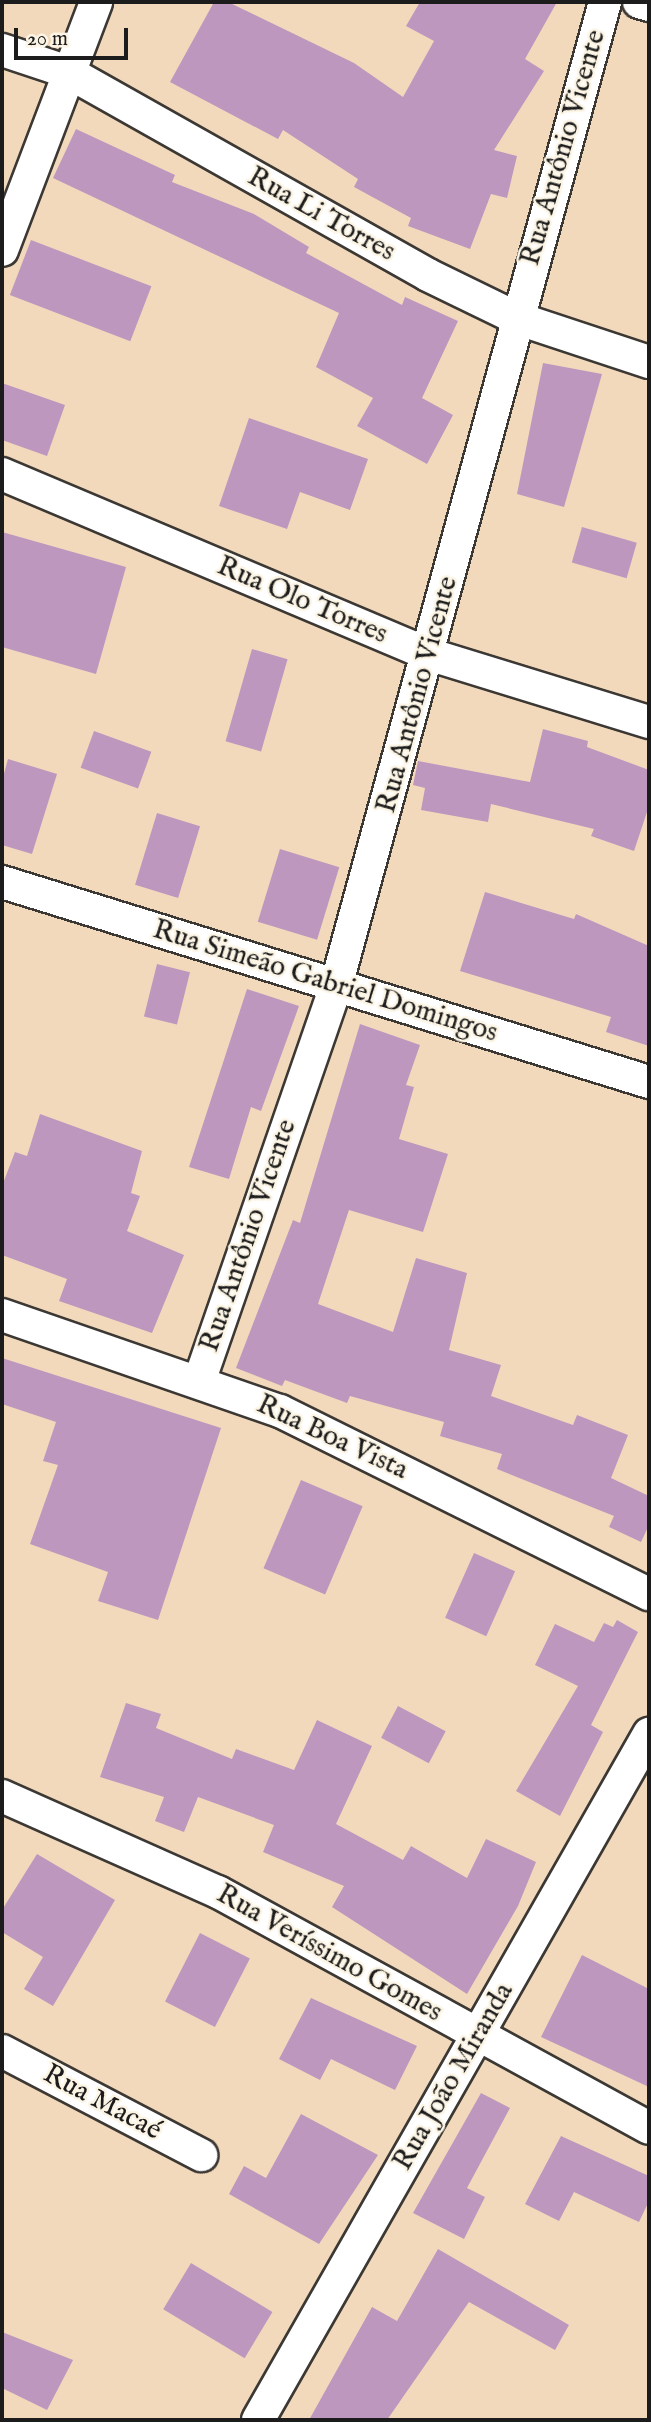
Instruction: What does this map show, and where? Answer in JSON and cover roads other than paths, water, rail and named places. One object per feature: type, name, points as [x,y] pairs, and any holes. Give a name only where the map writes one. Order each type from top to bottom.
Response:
[{"type":"street","points":[[2,250],[96,2]]},
{"type":"street","name":"Rua Antônio Vicente","points":[[200,1379],[336,986],[431,655],[516,318],[605,2]]},
{"type":"street","points":[[639,2],[649,5]]},
{"type":"street","name":"Rua Li Torres","points":[[2,50],[68,72],[428,275],[516,318],[649,362]]},
{"type":"street","name":"Rua Olo Torres","points":[[2,474],[431,655],[649,722]]},
{"type":"street","name":"Rua Simeão Gabriel Domingos","points":[[2,881],[649,1082]]},
{"type":"street","name":"Rua Boa Vista","points":[[2,1315],[200,1379],[280,1411],[649,1594]]},
{"type":"street","name":"Rua João Miranda","points":[[258,2420],[649,1734]]},
{"type":"street","name":"Rua Veríssimo Gomes","points":[[2,1796],[218,1892],[649,2128]]},
{"type":"street","name":"Rua Macaé","points":[[2,2050],[201,2155]]}]
